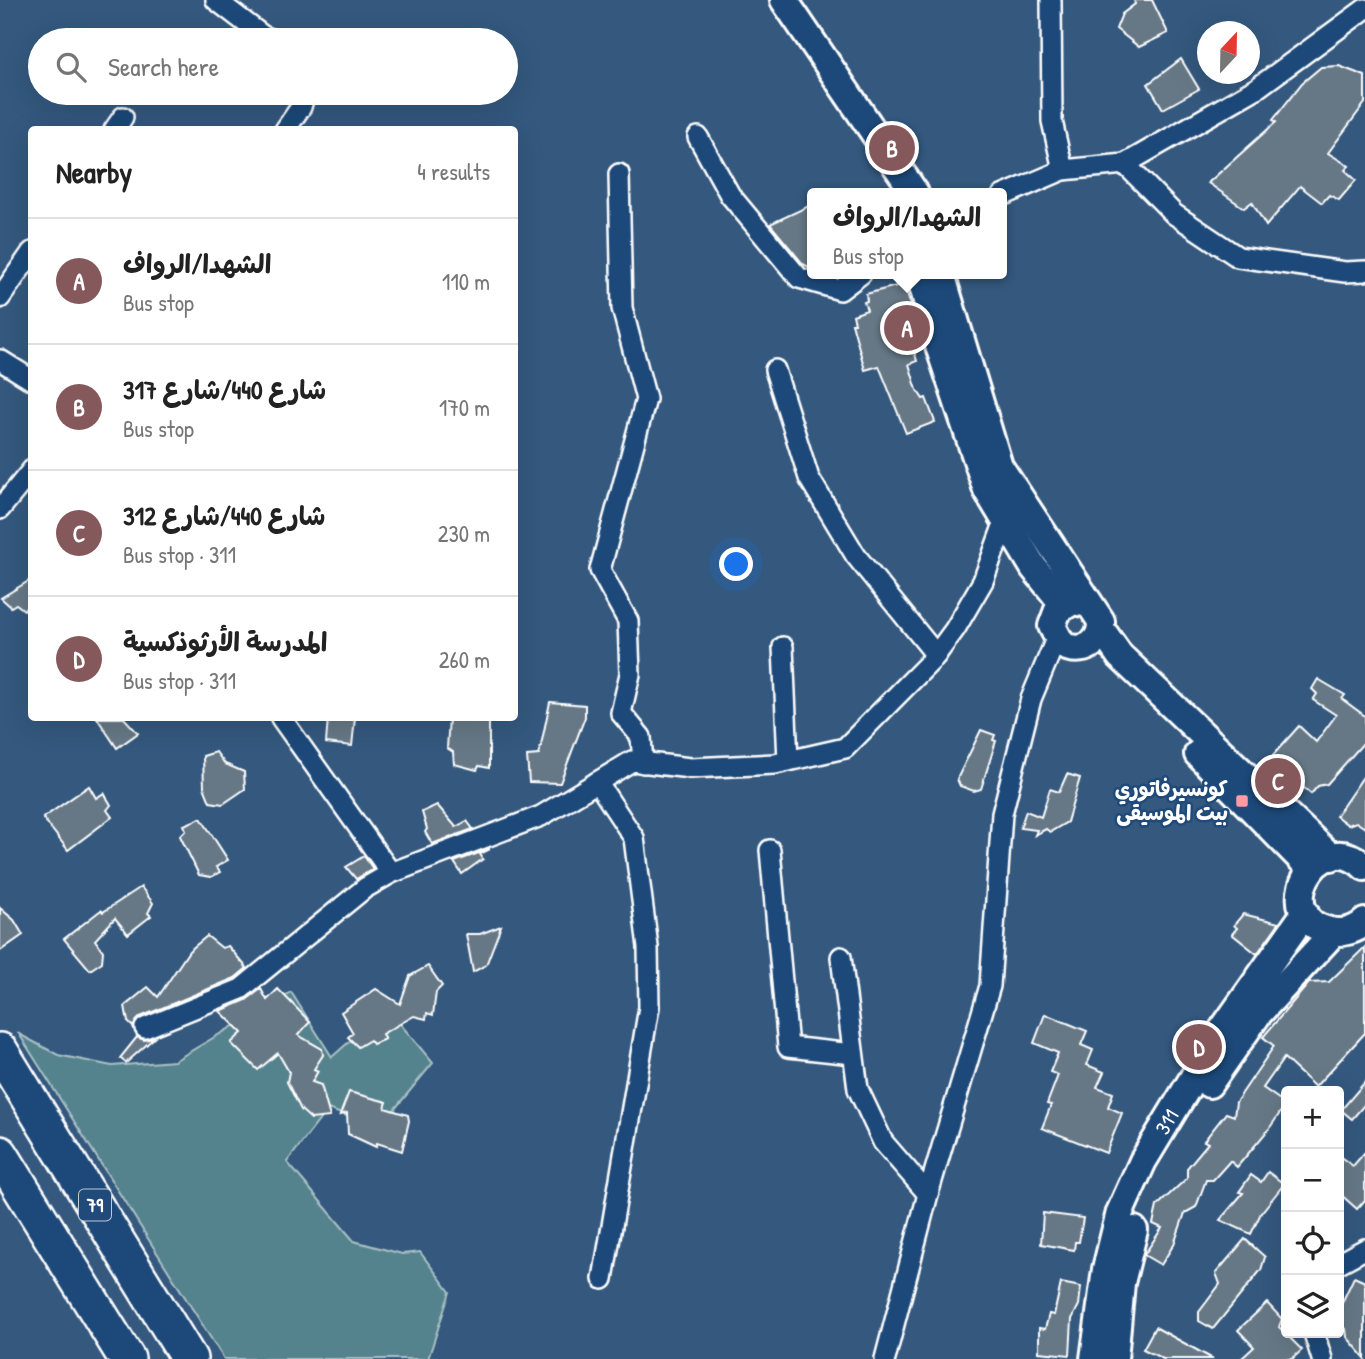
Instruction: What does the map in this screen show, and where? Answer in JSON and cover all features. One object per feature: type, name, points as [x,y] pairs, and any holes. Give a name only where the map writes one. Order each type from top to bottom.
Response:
[{"type":"highway","name":"79","points":[[0,1051],[189,1359]]},
{"type":"highway","points":[[0,1154],[127,1359]]},
{"type":"street","points":[[216,0],[252,28]]},
{"type":"street","points":[[771,0],[890,188]]},
{"type":"street","points":[[784,0],[912,188]]},
{"type":"street","points":[[1051,0],[1052,121],[1063,170]]},
{"type":"street","points":[[1007,194],[1063,170],[1125,164],[1257,88],[1365,9]]},
{"type":"street","points":[[288,126],[302,105]]},
{"type":"street","points":[[698,137],[730,195],[799,278],[840,290],[854,279]]},
{"type":"street","points":[[1125,164],[1174,214],[1237,257],[1345,272],[1365,271]]},
{"type":"street","points":[[620,174],[622,308],[646,399],[600,570],[628,621],[630,674],[621,713],[640,737],[643,763]]},
{"type":"street","points":[[0,299],[28,258]]},
{"type":"street","points":[[921,279],[937,340],[986,490],[1034,568],[1077,605],[1098,613],[1101,629],[1120,656],[1321,863]]},
{"type":"street","points":[[943,279],[999,467],[1077,605]]},
{"type":"street","points":[[0,360],[28,378]]},
{"type":"street","points":[[775,370],[809,478],[856,556],[936,654]]},
{"type":"street","points":[[0,509],[28,475]]},
{"type":"street","points":[[145,1028],[241,989],[365,888],[391,873],[541,816],[632,761],[690,768],[788,761],[845,748],[936,654],[984,581],[1005,521]]},
{"type":"street","points":[[1077,605],[1054,618],[1052,626],[1056,639],[1070,649],[1084,649],[1109,663],[1321,863]]},
{"type":"street","points":[[1084,649],[1097,639],[1101,629]]},
{"type":"street","points":[[885,1359],[928,1194],[990,986],[1002,814],[1031,699],[1056,639]]},
{"type":"street","points":[[783,647],[788,761]]},
{"type":"street","points":[[283,721],[391,873]]},
{"type":"street","points":[[597,782],[634,838],[649,971],[649,1007],[603,1279]]},
{"type":"street","points":[[771,850],[788,1047],[853,1054]]},
{"type":"street","points":[[1363,861],[1347,857],[1321,863],[1300,893],[1305,913],[1314,923],[1334,932],[1363,926]]},
{"type":"street","name":"311","points":[[1094,1359],[1105,1269],[1120,1212],[1143,1161],[1222,1032],[1305,913]]},
{"type":"street","name":"311","points":[[1114,1359],[1121,1283],[1136,1222],[1174,1135],[1258,1014],[1334,932]]},
{"type":"street","points":[[841,957],[858,1089],[883,1143],[928,1194]]},
{"type":"street","points":[[1344,1260],[1365,1249]]},
{"type":"street","points":[[1316,1338],[1322,1359]]},
{"type":"green space","points":[[291,992],[332,1057],[387,1008],[433,1063],[379,1128],[328,1109],[287,1162],[354,1241],[402,1254],[420,1252],[450,1292],[428,1359],[224,1359],[19,1034],[58,1055],[112,1066],[174,1061]]},
{"type":"building","points":[[1134,0],[1152,0],[1168,33],[1139,47],[1116,29],[1122,14],[1135,4]]},
{"type":"building","points":[[1181,59],[1199,89],[1163,109],[1148,84]]},
{"type":"building","points":[[1339,66],[1365,76],[1365,103],[1328,153],[1349,166],[1345,170],[1356,180],[1339,200],[1329,195],[1322,203],[1300,186],[1266,226],[1252,202],[1244,208],[1208,183],[1276,122],[1273,120],[1302,83],[1321,67]]},
{"type":"building","points":[[807,207],[807,266],[803,264],[770,224]]},
{"type":"building","points":[[904,284],[914,314],[904,317],[917,361],[909,364],[917,390],[923,399],[926,398],[935,422],[906,433],[879,366],[865,370],[852,323],[855,323],[853,315],[867,310],[864,302],[867,301],[866,294]]},
{"type":"building","points":[[28,581],[28,606],[24,610],[16,604],[11,607],[1,598]]},
{"type":"building","points":[[1318,679],[1345,695],[1342,699],[1365,716],[1365,741],[1327,784],[1318,786],[1311,794],[1290,776],[1285,782],[1265,764],[1299,726],[1316,742],[1336,715],[1313,700],[1317,694],[1312,689]]},
{"type":"building","points":[[550,702],[585,705],[585,717],[560,783],[529,782],[527,756],[539,755]]},
{"type":"building","points":[[99,721],[127,721],[138,733],[117,748]]},
{"type":"building","points":[[328,721],[355,721],[352,746],[326,743]]},
{"type":"building","points":[[449,721],[489,722],[489,768],[479,766],[477,770],[454,764],[453,752],[447,748]]},
{"type":"building","points":[[981,730],[995,735],[993,740],[996,741],[981,789],[974,791],[960,786],[957,779]]},
{"type":"building","points":[[216,752],[225,764],[244,772],[245,789],[223,804],[210,802],[204,787],[203,756]]},
{"type":"building","points":[[1067,774],[1080,778],[1067,822],[1050,832],[1046,829],[1035,835],[1037,830],[1020,828],[1026,811],[1041,817],[1050,789],[1059,792]]},
{"type":"building","points":[[1365,774],[1365,828],[1356,822],[1348,825],[1336,816]]},
{"type":"building","points":[[89,786],[96,798],[104,793],[111,805],[107,810],[112,817],[68,850],[43,818]]},
{"type":"building","points":[[437,805],[456,827],[467,821],[473,829],[432,844],[425,832],[427,829],[422,812]]},
{"type":"building","points":[[201,818],[228,860],[216,867],[220,872],[211,877],[199,875],[180,836],[186,830],[184,825]]},
{"type":"building","points":[[490,849],[480,854],[483,859],[462,874],[454,862]]},
{"type":"building","points":[[364,856],[373,869],[356,879],[346,867]]},
{"type":"building","points":[[141,887],[153,903],[148,913],[151,916],[128,934],[115,918],[95,940],[103,951],[102,962],[90,970],[64,939],[101,910],[103,912]]},
{"type":"building","points":[[0,908],[14,920],[23,935],[0,951]]},
{"type":"building","points":[[1243,914],[1279,923],[1257,954],[1232,934],[1237,928],[1234,925]]},
{"type":"building","points":[[501,926],[486,965],[473,972],[466,934],[480,934]]},
{"type":"building","points":[[207,936],[222,948],[228,946],[247,968],[235,978],[140,1017],[133,1027],[128,1022],[125,1006],[148,987],[158,997],[189,951]]},
{"type":"building","points":[[1365,947],[1365,1033],[1316,1086],[1284,1058],[1263,1088],[1281,1101],[1281,1111],[1269,1129],[1237,1167],[1230,1161],[1213,1180],[1206,1180],[1196,1207],[1185,1213],[1174,1244],[1161,1265],[1144,1255],[1162,1228],[1153,1224],[1157,1206],[1187,1178],[1187,1168],[1208,1143],[1204,1141],[1226,1113],[1234,1116],[1236,1102],[1274,1046],[1263,1037],[1309,983],[1329,982]]},
{"type":"building","points":[[428,966],[442,986],[436,992],[433,1015],[427,1013],[426,1019],[414,1016],[382,1034],[385,1039],[373,1044],[370,1040],[358,1047],[348,1037],[353,1033],[341,1012],[376,989],[400,1004],[410,976]]},
{"type":"building","points":[[261,989],[267,1000],[278,989],[310,1022],[298,1035],[322,1049],[323,1055],[314,1069],[318,1071],[312,1082],[321,1085],[330,1117],[311,1119],[301,1110],[287,1082],[289,1072],[278,1053],[258,1070],[231,1043],[242,1033],[220,1011],[246,1000]]},
{"type":"building","points":[[1045,1014],[1087,1031],[1081,1045],[1093,1050],[1087,1065],[1104,1072],[1097,1087],[1113,1093],[1108,1107],[1122,1113],[1106,1153],[1042,1128],[1051,1105],[1047,1104],[1058,1075],[1050,1072],[1058,1053],[1034,1043]]},
{"type":"building","points":[[137,1037],[144,1040],[154,1038],[126,1063],[120,1058]]},
{"type":"building","points":[[1365,1082],[1365,1104],[1352,1119],[1344,1112],[1344,1106]]},
{"type":"building","points":[[349,1092],[387,1102],[385,1108],[408,1115],[402,1151],[377,1143],[376,1147],[348,1134],[347,1113],[340,1115]]},
{"type":"building","points":[[1365,1152],[1365,1200],[1357,1209],[1344,1197],[1344,1160],[1353,1166]]},
{"type":"building","points":[[1268,1172],[1281,1182],[1281,1188],[1261,1213],[1251,1234],[1220,1220],[1243,1193],[1239,1192],[1251,1175],[1261,1182]]},
{"type":"building","points":[[1043,1213],[1083,1218],[1079,1242],[1075,1242],[1074,1250],[1041,1244]]},
{"type":"building","points":[[1245,1239],[1265,1257],[1261,1270],[1213,1329],[1199,1321],[1199,1312],[1220,1284],[1216,1273]]},
{"type":"building","points":[[1354,1277],[1365,1282],[1365,1358],[1347,1337],[1344,1328],[1344,1298]]},
{"type":"building","points":[[1061,1283],[1081,1287],[1079,1305],[1072,1319],[1070,1355],[1039,1352],[1039,1328],[1045,1329],[1049,1314],[1054,1315]]},
{"type":"building","points":[[1267,1303],[1281,1318],[1281,1338],[1290,1338],[1302,1350],[1292,1359],[1241,1359],[1254,1347],[1238,1330]]},
{"type":"building","points":[[1155,1327],[1213,1359],[1163,1359],[1143,1349]]},
{"type":"place","name":"شارع 440/شارع 317","points":[[892,148]]},
{"type":"place","name":"الشهدا/الرواف","points":[[907,328]]},
{"type":"place","name":"شارع 440/شارع 312","points":[[1278,781]]},
{"type":"place","name":"كونسيرفاتوري بيت الموسيقى","points":[[1242,801]]},
{"type":"place","name":"المدرسة الأرثوذكسية","points":[[1199,1047]]}]
